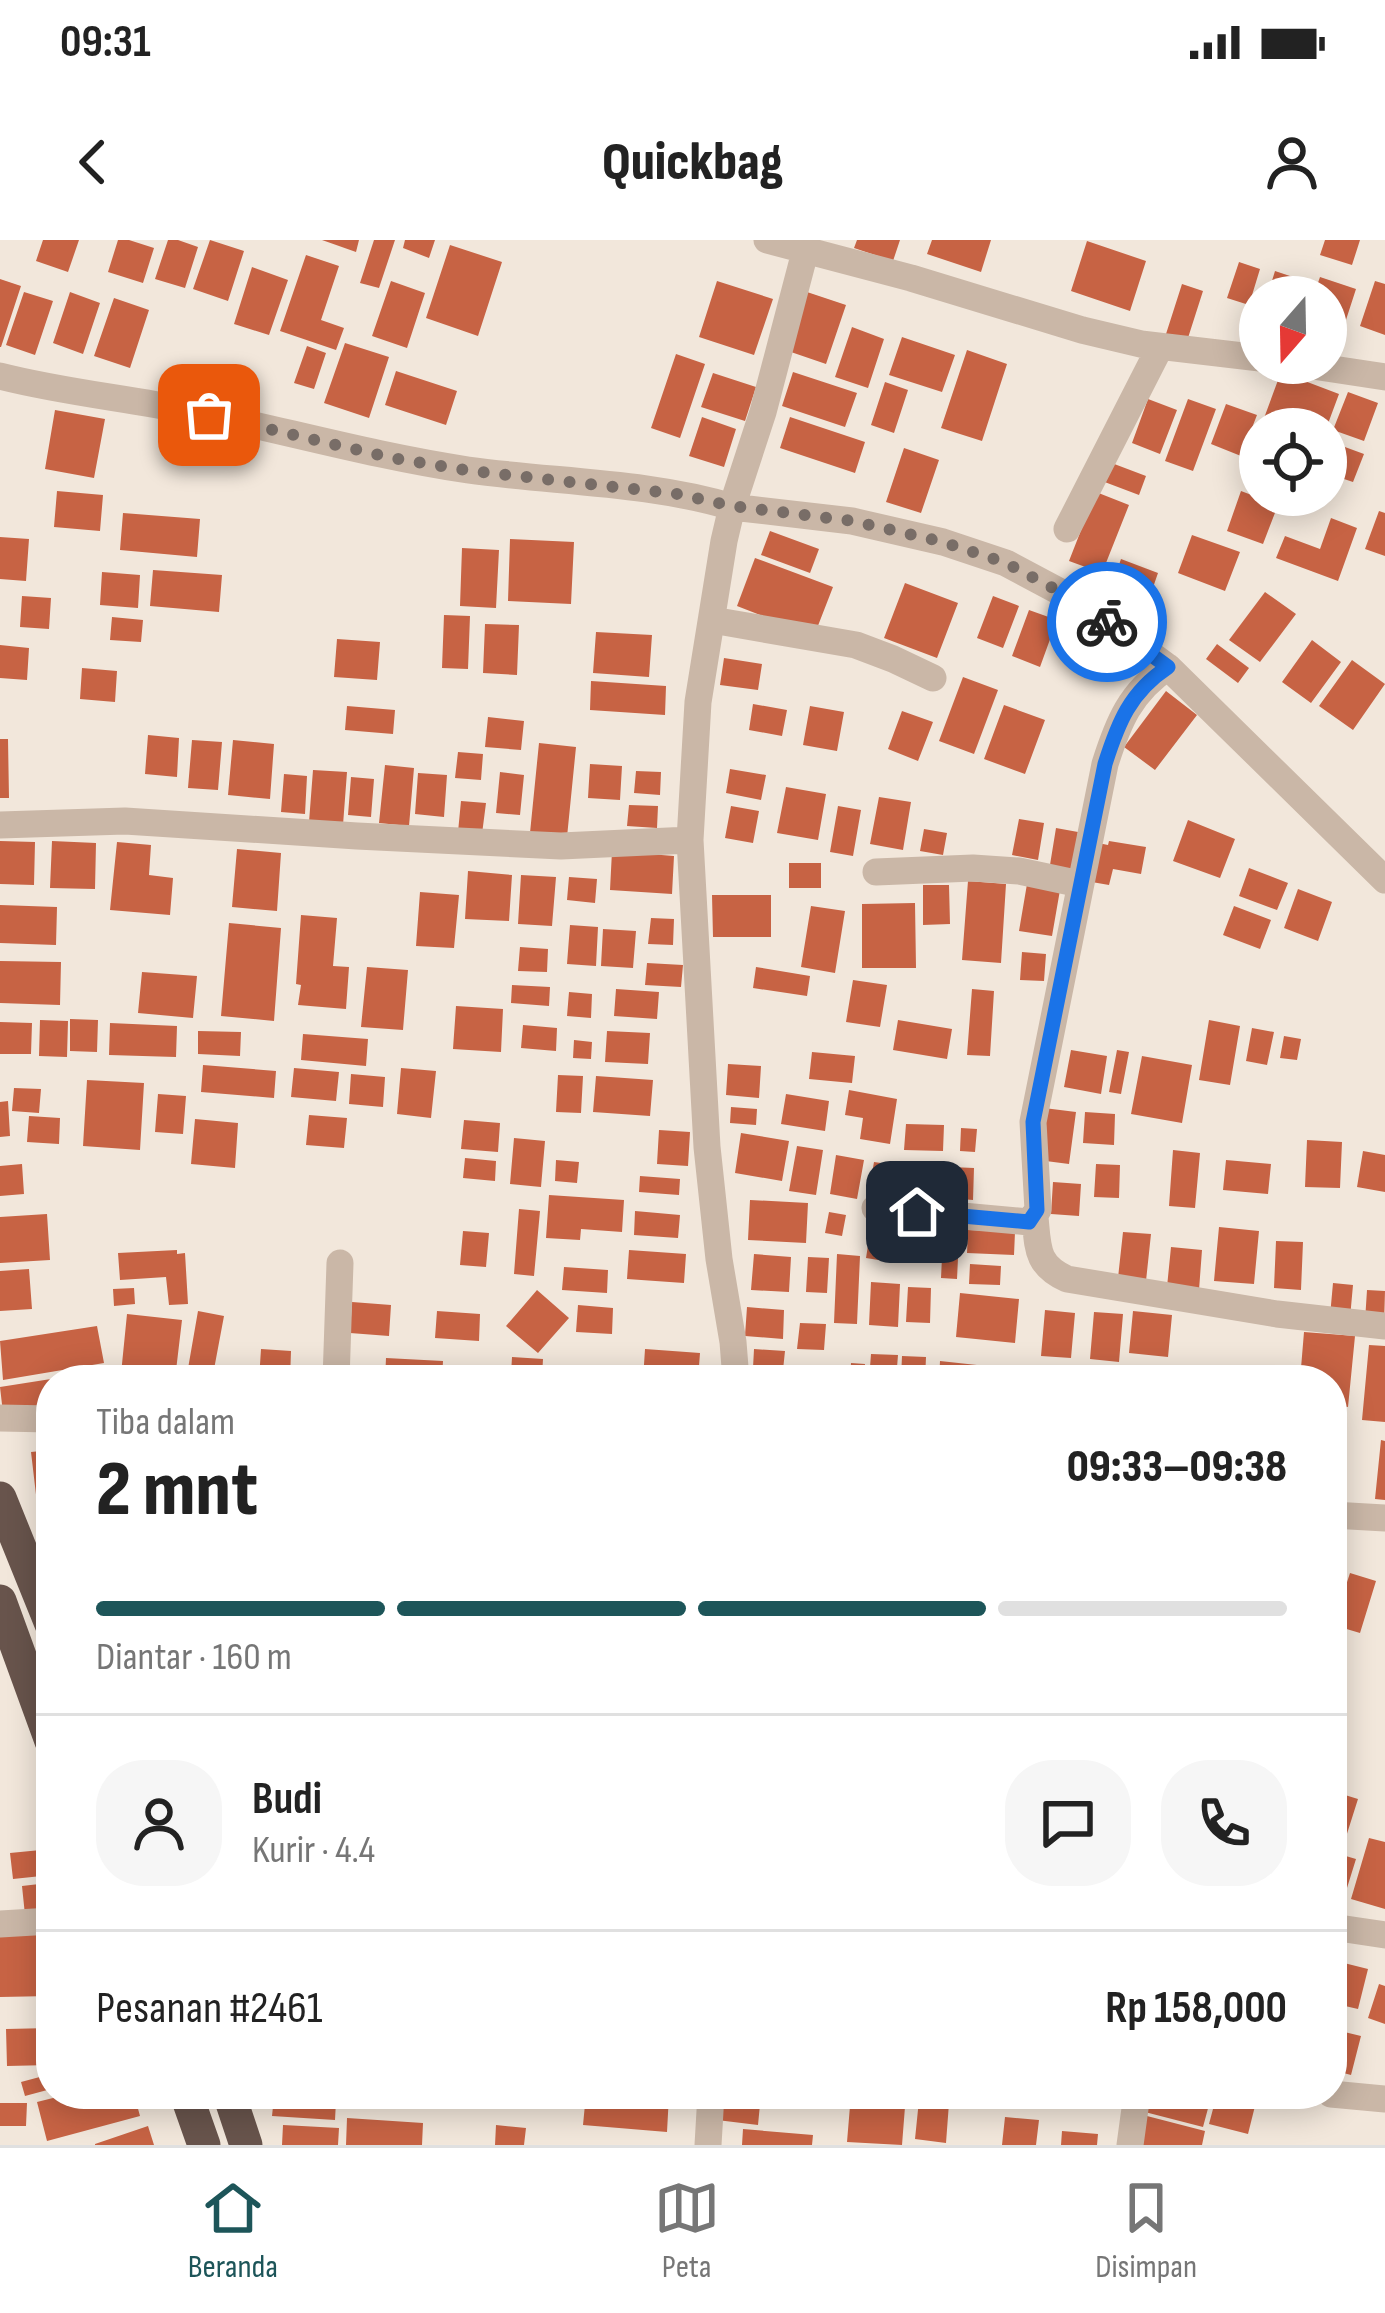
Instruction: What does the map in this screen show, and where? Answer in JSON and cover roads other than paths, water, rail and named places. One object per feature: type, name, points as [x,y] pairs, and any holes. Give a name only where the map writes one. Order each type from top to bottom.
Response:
[{"type":"highway","points":[[0,1498],[36,1587]]},
{"type":"highway","points":[[0,1601],[8,1647],[36,1708]]},
{"type":"highway","points":[[191,2109],[204,2145]]},
{"type":"highway","points":[[234,2109],[246,2145]]},
{"type":"street","points":[[766,240],[1061,324],[1160,346],[1239,355]]},
{"type":"street","points":[[735,1365],[707,1148],[690,840],[698,702],[724,541],[805,251]]},
{"type":"street","points":[[1067,529],[1160,346]]},
{"type":"street","points":[[1347,371],[1385,377]]},
{"type":"street","points":[[0,376],[472,471],[678,494],[737,494],[943,542],[1006,563],[1081,603],[1168,667],[1385,880]]},
{"type":"street","points":[[712,620],[856,645],[933,678]]},
{"type":"street","points":[[1168,667],[1145,684],[1119,720],[1105,764],[1033,1122],[1035,1217],[1043,1263],[1050,1272],[1067,1279],[1276,1314],[1385,1326]]},
{"type":"street","points":[[0,825],[125,821],[561,846],[690,840]]},
{"type":"street","points":[[876,872],[973,868],[1019,871],[1080,884]]},
{"type":"street","points":[[875,1208],[1002,1221],[1029,1222],[1035,1217]]},
{"type":"street","points":[[337,1365],[340,1263]]},
{"type":"street","points":[[0,1418],[36,1419]]},
{"type":"street","points":[[1347,1516],[1385,1518]]},
{"type":"street","points":[[0,1924],[36,1922]]},
{"type":"street","points":[[1347,1929],[1385,1935]]},
{"type":"street","points":[[1347,2095],[1385,2099]]},
{"type":"street","points":[[708,2145],[710,2109]]},
{"type":"street","points":[[1130,2145],[1135,2109]]}]
